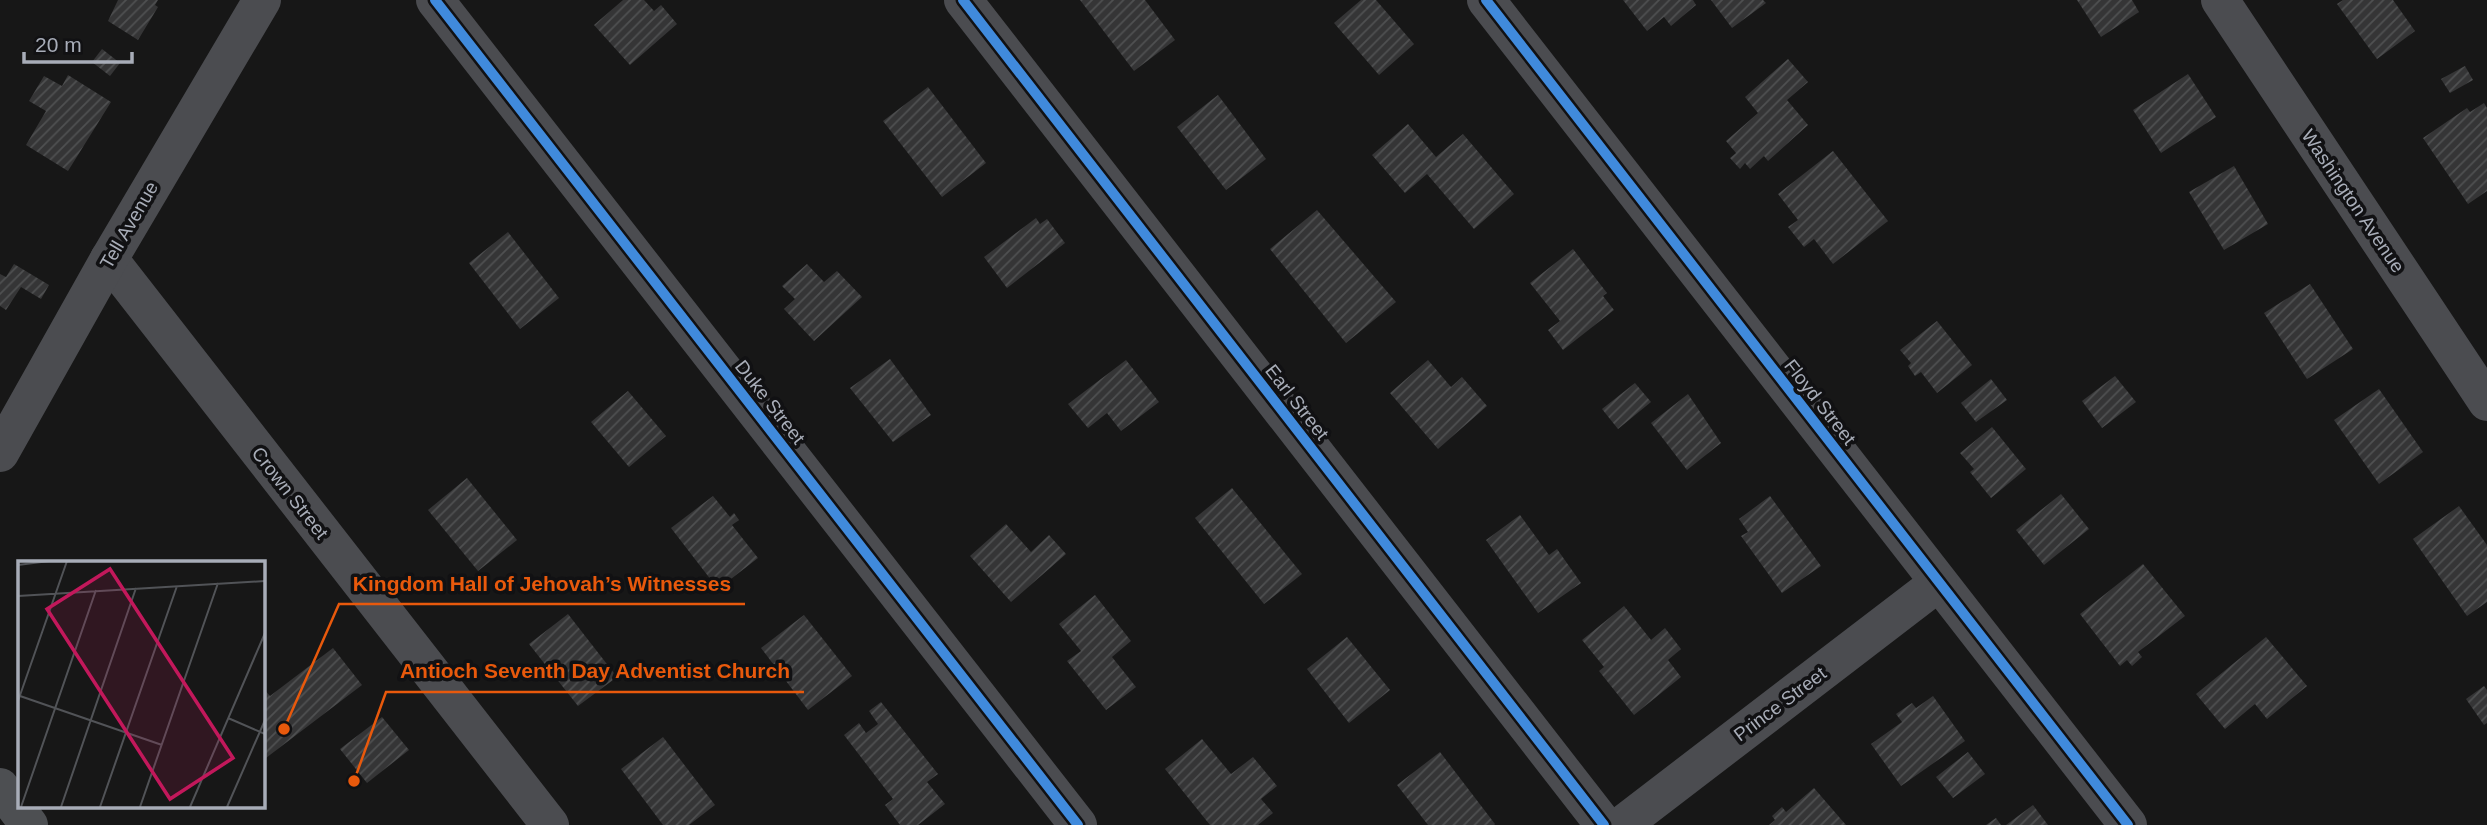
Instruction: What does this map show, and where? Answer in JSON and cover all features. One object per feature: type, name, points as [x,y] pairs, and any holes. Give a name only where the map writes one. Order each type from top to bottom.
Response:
[{"type":"main road","points":[[0,787],[29,825]]},
{"type":"street","name":"Tell Avenue","points":[[0,453],[109,259],[262,0]]},
{"type":"street","name":"Duke Street","points":[[435,0],[1078,825]]},
{"type":"street","name":"Earl Street","points":[[963,0],[1604,825]]},
{"type":"street","name":"Floyd Street","points":[[1486,0],[2128,825]]},
{"type":"street","name":"Washington Avenue","points":[[2220,0],[2487,402]]},
{"type":"street","name":"Crown Street","points":[[109,259],[550,825]]},
{"type":"street","name":"Prince Street","points":[[1622,825],[1938,583]]},
{"type":"building","points":[[118,0],[158,0],[155,5],[158,7],[138,40],[108,21]]},
{"type":"building","points":[[623,0],[644,0],[654,11],[661,5],[677,24],[630,65],[594,25]]},
{"type":"building","points":[[1080,0],[1145,0],[1175,40],[1134,71]]},
{"type":"building","points":[[1361,0],[1376,0],[1414,44],[1379,75],[1334,23]]},
{"type":"building","points":[[1623,0],[1693,0],[1696,5],[1671,26],[1664,17],[1647,31]]},
{"type":"building","points":[[1711,0],[1763,0],[1766,3],[1732,28]]},
{"type":"building","points":[[2077,0],[2132,0],[2139,12],[2101,37]]},
{"type":"building","points":[[2343,0],[2393,0],[2415,31],[2377,59],[2337,4]]},
{"type":"building","points":[[102,49],[120,63],[110,76],[92,62]]},
{"type":"building","points":[[1788,59],[1808,82],[1787,100],[1808,125],[1768,161],[1764,156],[1750,169],[1745,163],[1740,169],[1730,158],[1736,153],[1726,141],[1758,113],[1745,97]]},
{"type":"building","points":[[2465,66],[2473,80],[2450,93],[2441,79]]},
{"type":"building","points":[[2188,74],[2216,117],[2161,153],[2133,110]]},
{"type":"building","points":[[68,75],[111,102],[68,171],[26,145],[46,111],[29,101],[44,76],[62,86]]},
{"type":"building","points":[[928,87],[986,163],[942,197],[883,121]]},
{"type":"building","points":[[1218,95],[1266,159],[1226,190],[1177,127]]},
{"type":"building","points":[[2484,103],[2487,108],[2487,191],[2468,204],[2423,138],[2467,108],[2470,112]]},
{"type":"building","points":[[1408,124],[1436,157],[1463,134],[1514,194],[1474,229],[1427,174],[1405,193],[1372,155]]},
{"type":"building","points":[[1833,151],[1888,221],[1833,264],[1814,239],[1804,247],[1788,227],[1798,220],[1778,194]]},
{"type":"building","points":[[2234,166],[2268,224],[2224,250],[2189,192]]},
{"type":"building","points":[[1317,210],[1396,302],[1346,343],[1270,249]]},
{"type":"building","points":[[1036,218],[1040,224],[1047,219],[1065,243],[1007,288],[984,257]]},
{"type":"building","points":[[508,232],[559,298],[520,329],[469,263]]},
{"type":"building","points":[[1573,249],[1607,293],[1603,296],[1614,310],[1563,350],[1548,330],[1560,321],[1530,283]]},
{"type":"building","points":[[14,264],[49,285],[41,299],[21,287],[6,310],[0,306],[0,274],[6,277]]},
{"type":"building","points":[[807,264],[824,282],[837,271],[862,297],[814,341],[784,309],[795,299],[782,286]]},
{"type":"building","points":[[2310,284],[2353,349],[2307,379],[2264,313]]},
{"type":"building","points":[[1937,321],[1972,365],[1937,393],[1921,372],[1915,376],[1908,366],[1911,363],[1900,350]]},
{"type":"building","points":[[890,359],[931,415],[893,442],[850,388]]},
{"type":"building","points":[[1126,360],[1159,402],[1121,431],[1107,413],[1088,428],[1068,404]]},
{"type":"building","points":[[1428,360],[1451,387],[1462,377],[1487,406],[1438,449],[1390,393]]},
{"type":"building","points":[[2115,376],[2136,402],[2102,428],[2082,401]]},
{"type":"building","points":[[1991,379],[2007,400],[1976,422],[1961,403]]},
{"type":"building","points":[[1635,383],[1651,402],[1618,429],[1602,409]]},
{"type":"building","points":[[2379,389],[2423,452],[2379,484],[2334,420]]},
{"type":"building","points":[[628,391],[666,436],[629,467],[591,422]]},
{"type":"building","points":[[1688,394],[1721,443],[1687,470],[1651,423]]},
{"type":"building","points":[[1992,427],[2026,469],[1991,498],[1970,472],[1974,469],[1960,453]]},
{"type":"building","points":[[467,478],[517,540],[478,571],[428,510]]},
{"type":"building","points":[[1232,488],[1302,574],[1264,604],[1195,518]]},
{"type":"building","points":[[2061,494],[2089,529],[2044,565],[2016,530]]},
{"type":"building","points":[[713,496],[730,517],[734,513],[739,520],[732,525],[758,558],[718,589],[671,528]]},
{"type":"building","points":[[1770,496],[1821,566],[1782,593],[1741,536],[1748,532],[1739,519]]},
{"type":"building","points":[[2459,506],[2487,545],[2487,602],[2467,616],[2413,539]]},
{"type":"building","points":[[1520,515],[1549,555],[1557,549],[1581,583],[1538,613],[1486,540]]},
{"type":"building","points":[[1006,524],[1031,552],[1049,535],[1066,554],[1011,602],[970,556]]},
{"type":"building","points":[[2143,564],[2185,616],[2138,652],[2142,657],[2132,666],[2127,660],[2120,666],[2080,614]]},
{"type":"building","points":[[1095,595],[1131,641],[1112,657],[1136,687],[1106,710],[1067,661],[1081,651],[1059,624]]},
{"type":"building","points":[[1624,606],[1651,640],[1665,628],[1681,649],[1668,660],[1681,677],[1634,715],[1599,671],[1604,667],[1582,640]]},
{"type":"building","points":[[568,614],[617,677],[578,706],[529,644]]},
{"type":"building","points":[[804,615],[852,676],[808,710],[761,648]]},
{"type":"building","points":[[1347,637],[1390,690],[1349,723],[1307,669]]},
{"type":"building","points":[[2266,637],[2307,686],[2267,719],[2255,704],[2225,729],[2196,694]]},
{"type":"building","points":[[333,648],[362,685],[264,759],[264,689],[270,696]]},
{"type":"building","points":[[2484,686],[2487,690],[2487,723],[2484,725],[2466,699]]},
{"type":"building","points":[[1933,696],[1965,741],[1901,786],[1871,744],[1902,722],[1896,714],[1912,703],[1916,708]]},
{"type":"building","points":[[881,702],[938,774],[927,782],[945,804],[918,825],[900,825],[885,805],[893,799],[844,735],[859,723],[866,733],[878,724],[869,711]]},
{"type":"building","points":[[382,717],[409,750],[367,783],[340,749]]},
{"type":"building","points":[[663,737],[715,805],[689,825],[663,825],[621,769]]},
{"type":"building","points":[[1202,739],[1231,774],[1253,757],[1277,786],[1261,799],[1273,813],[1258,825],[1210,825],[1165,769]]},
{"type":"building","points":[[1440,752],[1494,825],[1428,825],[1397,785]]},
{"type":"building","points":[[1968,752],[1985,774],[1953,798],[1936,777]]},
{"type":"building","points":[[1814,788],[1846,825],[1769,825],[1775,820],[1772,816],[1782,807],[1786,812]]},
{"type":"building","points":[[2033,805],[2048,825],[2006,825]]},
{"type":"building","points":[[1996,818],[2001,825],[1986,825]]},
{"type":"cycle path","points":[[435,0],[1078,825]]},
{"type":"cycle path","points":[[963,0],[1604,825]]},
{"type":"cycle path","points":[[1486,0],[2128,825]]},
{"type":"place","name":"Kingdom Hall of Jehovah’s Witnesses","points":[[284,729]]},
{"type":"place","name":"Antioch Seventh Day Adventist Church","points":[[354,781]]}]
